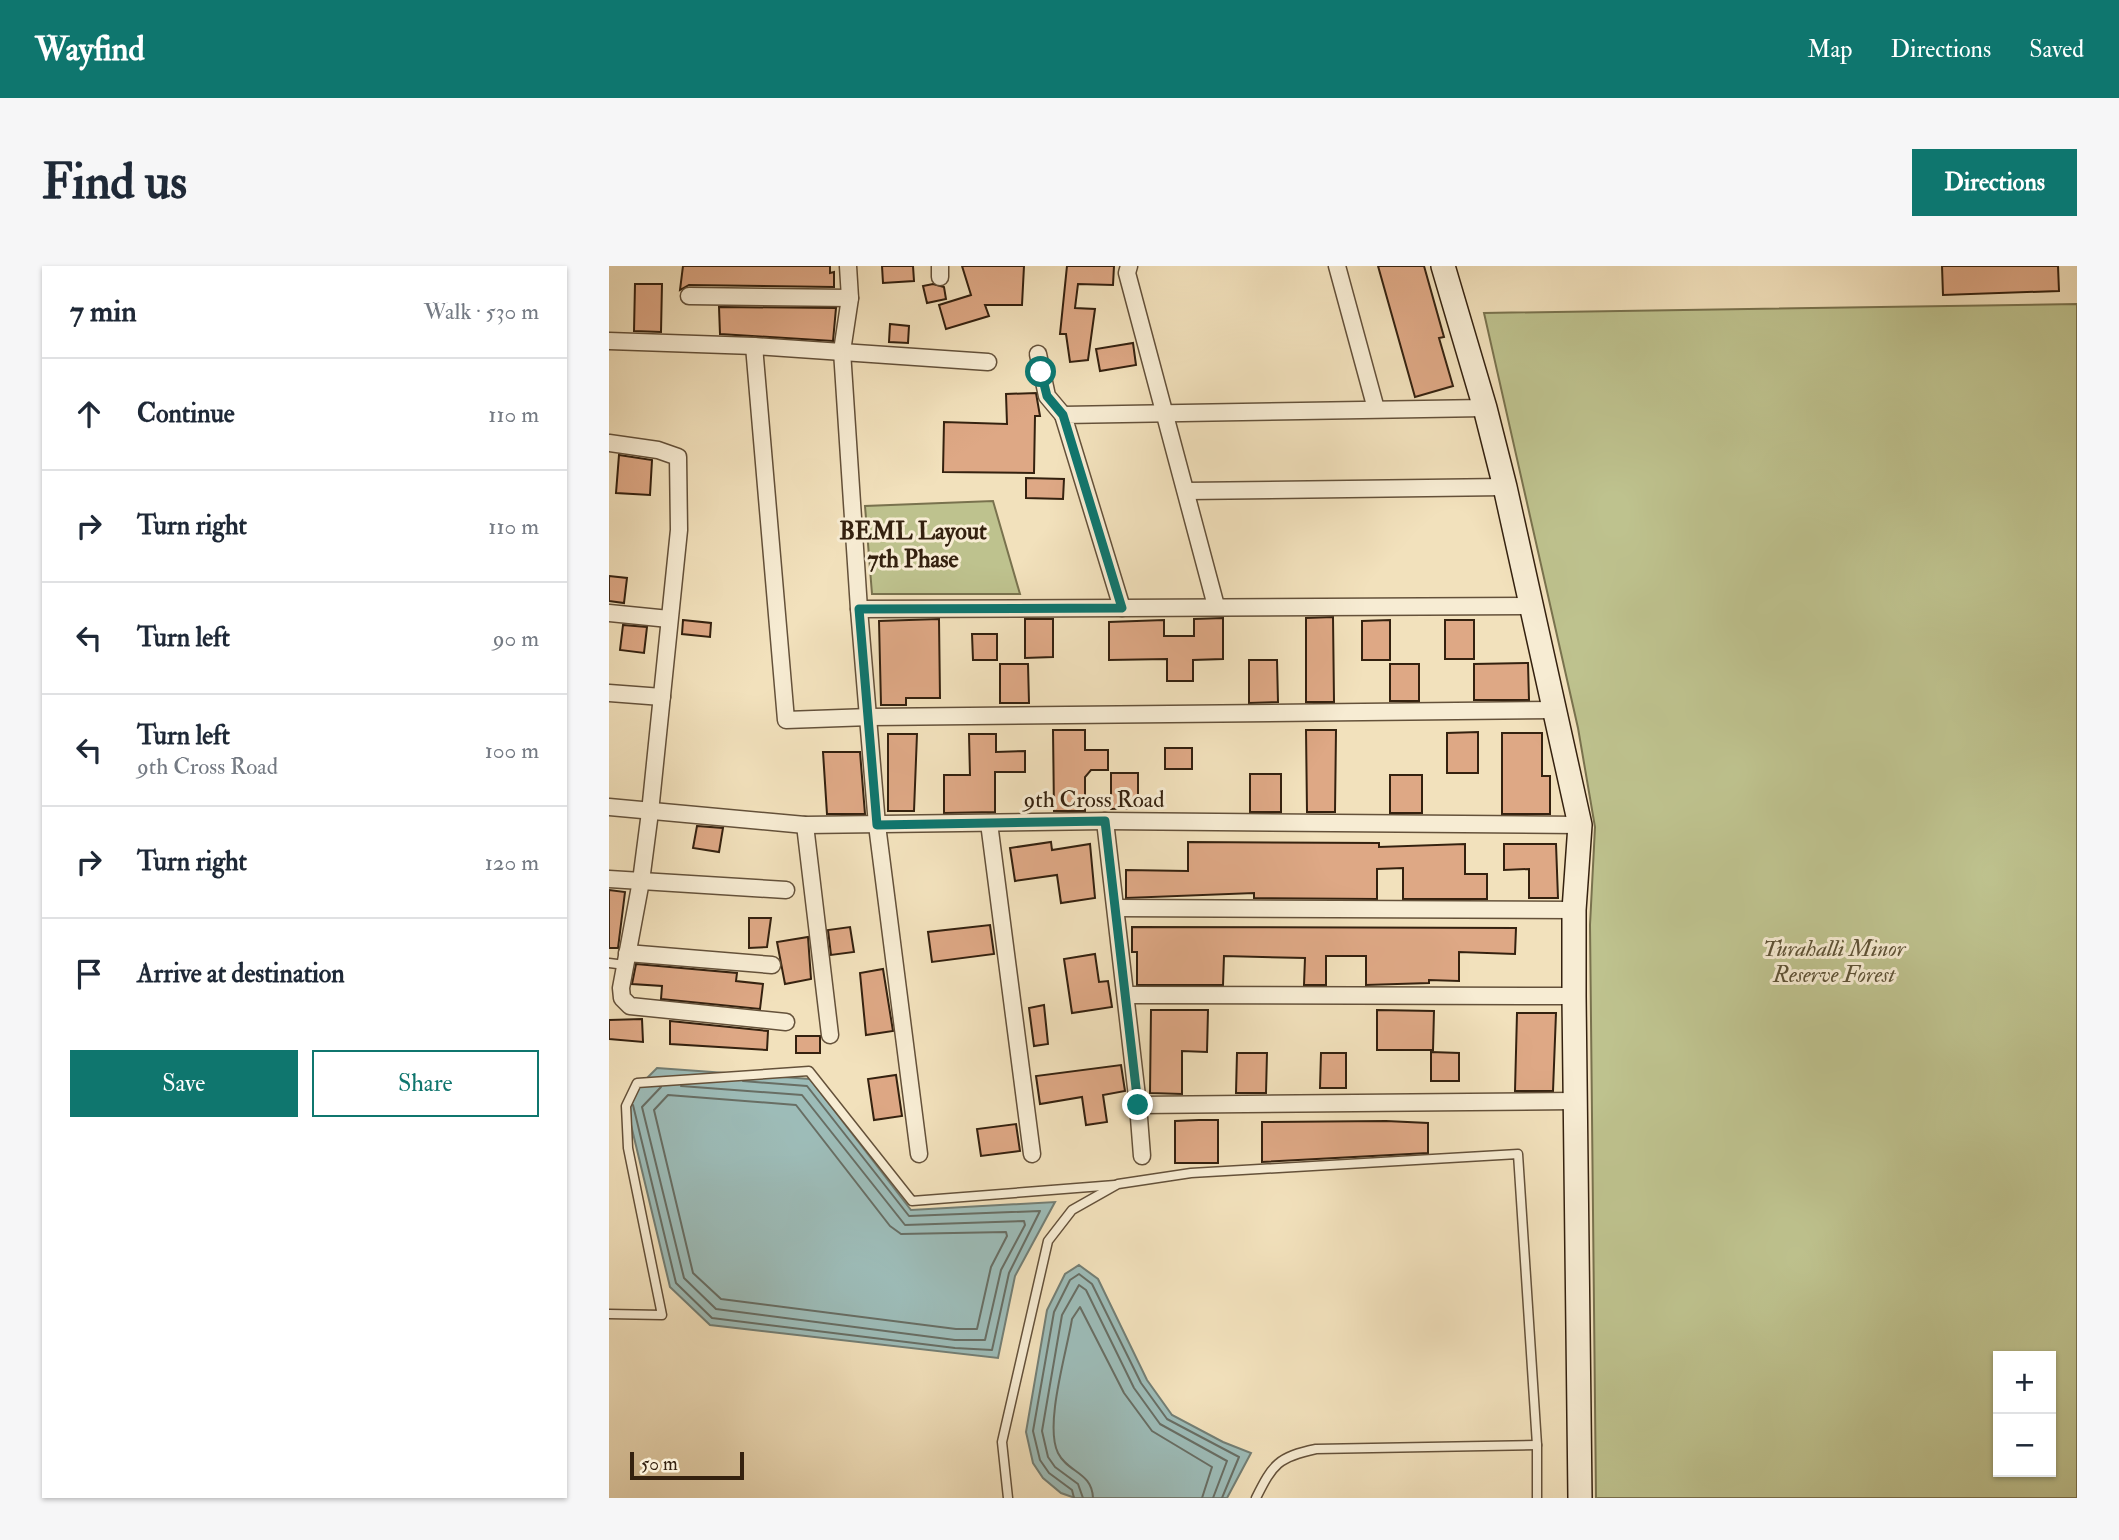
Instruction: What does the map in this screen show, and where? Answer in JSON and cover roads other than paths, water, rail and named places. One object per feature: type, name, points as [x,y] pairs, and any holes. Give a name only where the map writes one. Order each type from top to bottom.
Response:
[{"type":"street","points":[[848,266],[850,298],[842,351],[859,609],[877,825],[919,1154]]},
{"type":"street","points":[[1129,266],[1126,273],[1216,607]]},
{"type":"street","points":[[1337,266],[1376,409]]},
{"type":"street","points":[[1454,266],[1443,266],[1505,487],[1580,825],[1574,909],[1580,1498]]},
{"type":"street","points":[[689,296],[850,298]]},
{"type":"street","points":[[609,341],[754,346],[988,362]]},
{"type":"street","points":[[754,346],[786,720],[1556,710]]},
{"type":"street","points":[[1038,354],[1047,396],[1063,415],[1122,608]]},
{"type":"street","points":[[1063,415],[1485,408]]},
{"type":"street","points":[[609,443],[658,450],[678,457],[679,530],[662,697],[641,881],[620,960],[622,998],[630,1006],[786,1022]]},
{"type":"street","points":[[1186,491],[1505,487]]},
{"type":"street","points":[[859,609],[1533,606]]},
{"type":"street","points":[[609,613],[669,619]]},
{"type":"street","points":[[609,693],[662,697]]},
{"type":"street","name":"9th Cross Road","points":[[609,807],[805,825],[1105,821],[1580,825]]},
{"type":"street","points":[[1105,821],[1142,1156]]},
{"type":"street","points":[[989,823],[1032,1154]]},
{"type":"street","points":[[805,825],[829,1035]]},
{"type":"street","points":[[609,879],[786,890]]},
{"type":"street","points":[[1116,908],[1574,909]]},
{"type":"street","points":[[620,960],[772,965]]},
{"type":"street","points":[[1126,995],[1574,996]]},
{"type":"street","points":[[1138,1105],[1574,1101]]},
{"type":"lane","points":[[609,1314],[662,1315],[628,1148],[626,1106],[637,1083],[809,1070],[912,1201],[1118,1184],[1191,1173],[1518,1154],[1537,1445],[1537,1498]]},
{"type":"lane","points":[[1008,1498],[1002,1442],[1048,1241],[1072,1210],[1118,1184]]},
{"type":"lane","points":[[1256,1498],[1271,1469],[1286,1455],[1316,1449],[1537,1445]]},
{"type":"water","points":[[657,1068],[810,1079],[911,1210],[1055,1202],[1015,1276],[998,1358],[710,1325],[670,1287],[625,1100]]},
{"type":"water","points":[[1079,1265],[1098,1279],[1147,1380],[1172,1415],[1223,1442],[1251,1453],[1227,1498],[1075,1498],[1061,1493],[1043,1478],[1033,1463],[1026,1432],[1047,1310],[1065,1274]]},
{"type":"district","name":"BEML Layout 7th Phase","points":[[913,545]]},
{"type":"park label","name":"Turahalli Minor Reserve Forest","points":[[1834,961]]}]
